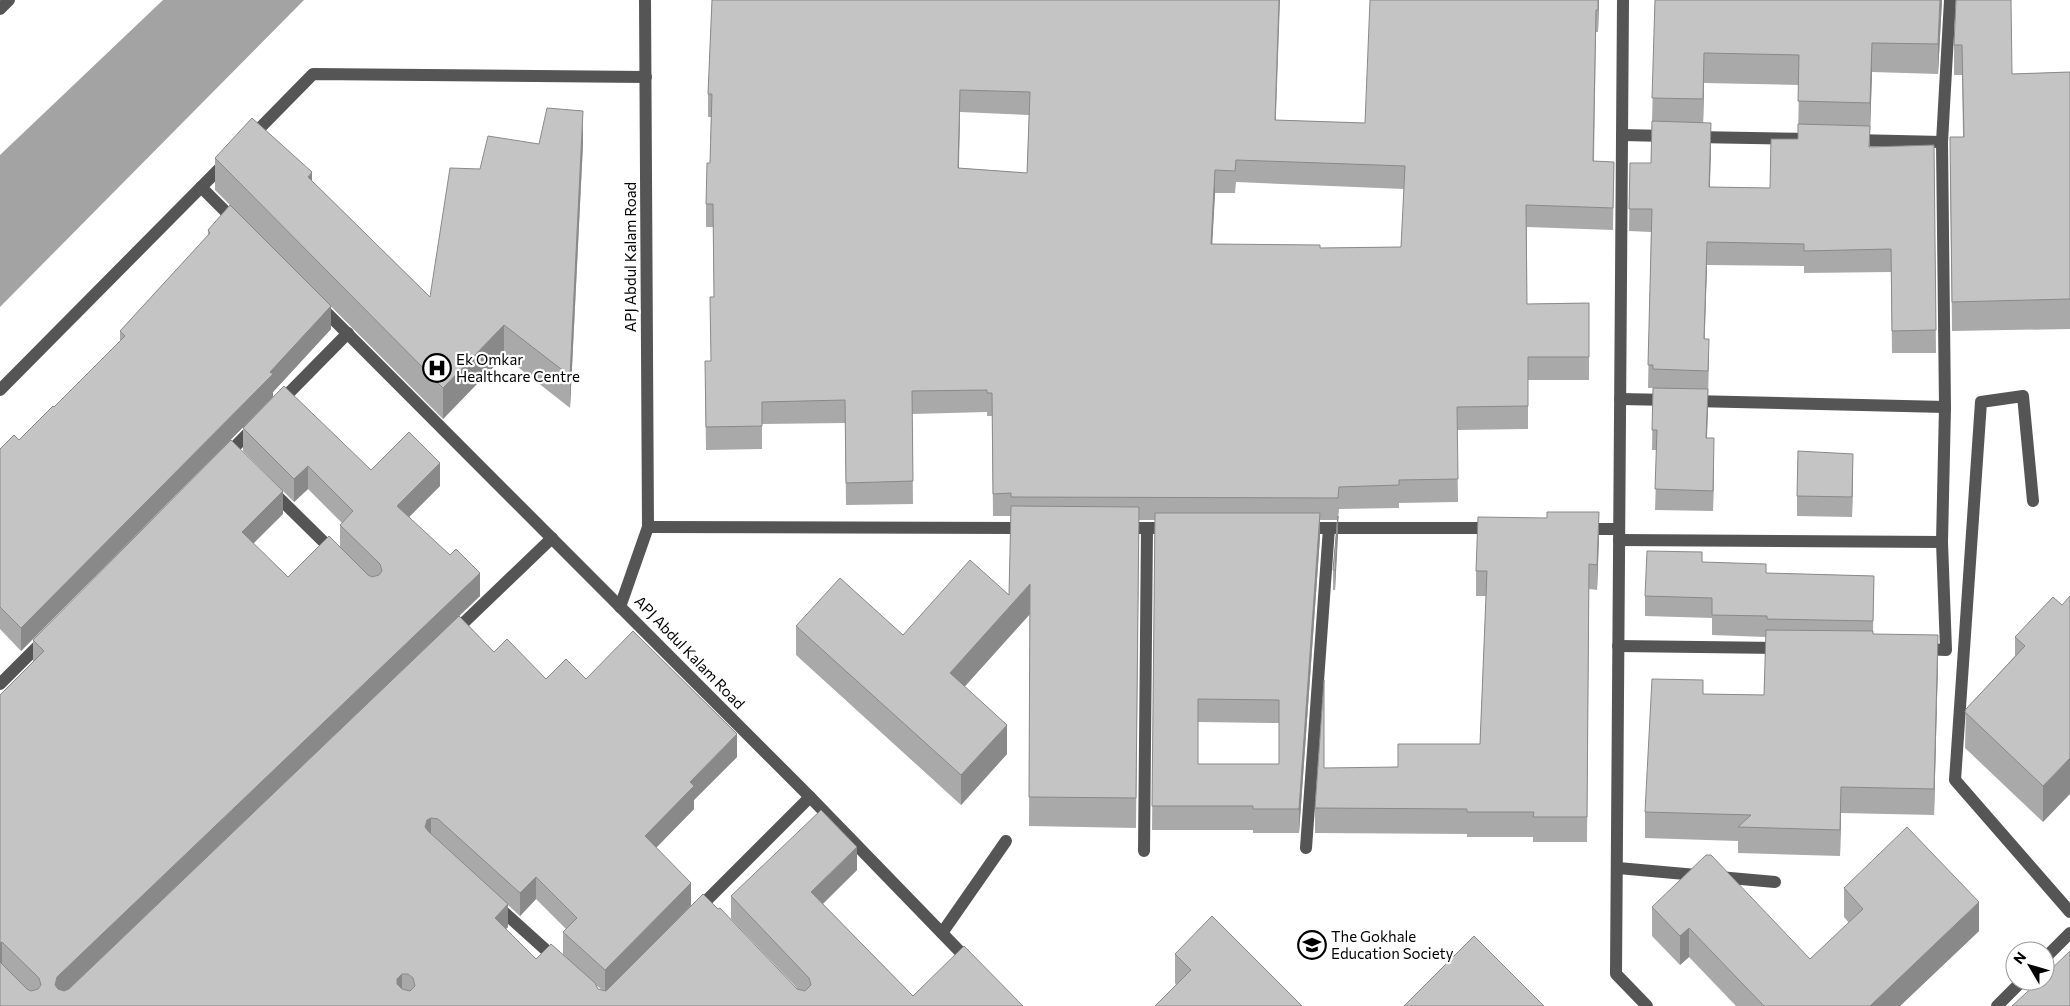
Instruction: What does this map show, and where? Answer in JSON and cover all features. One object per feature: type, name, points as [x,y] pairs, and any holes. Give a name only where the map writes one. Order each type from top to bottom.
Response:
[{"type":"street","points":[[0,9],[9,0]]},
{"type":"street","name":"APJ Abdul Kalam Road","points":[[645,0],[648,528],[620,607],[982,973]]},
{"type":"street","points":[[1623,0],[1616,974],[1647,1006]]},
{"type":"street","points":[[1907,649],[1946,650],[1942,542],[1944,407],[1942,142],[1950,0]]},
{"type":"street","points":[[0,390],[313,74],[646,77]]},
{"type":"street","points":[[1622,135],[1824,140]]},
{"type":"street","points":[[1844,140],[1942,142]]},
{"type":"street","points":[[201,187],[243,229]]},
{"type":"street","points":[[313,298],[620,607]]},
{"type":"street","points":[[217,465],[234,454],[348,333]]},
{"type":"street","points":[[2033,501],[2023,396],[1981,402],[1955,780],[2070,912]]},
{"type":"street","points":[[1620,399],[1944,407]]},
{"type":"street","points":[[262,481],[346,564]]},
{"type":"street","points":[[648,528],[1037,528]]},
{"type":"street","points":[[1107,528],[1186,528]]},
{"type":"street","points":[[1144,851],[1147,528]]},
{"type":"street","points":[[1291,528],[1503,528]]},
{"type":"street","points":[[1306,848],[1329,528]]},
{"type":"street","points":[[1571,529],[1619,534],[1942,542]]},
{"type":"street","points":[[444,642],[552,538]]},
{"type":"street","points":[[0,684],[56,628]]},
{"type":"street","points":[[1618,646],[1799,648]]},
{"type":"street","points":[[684,923],[810,797]]},
{"type":"street","points":[[942,934],[1006,841]]},
{"type":"street","points":[[1618,868],[1775,882]]},
{"type":"street","points":[[484,894],[563,966]]},
{"type":"street","points":[[704,902],[716,915]]},
{"type":"street","points":[[2055,948],[2070,933]]},
{"type":"street","points":[[1997,1006],[2012,991]]},
{"type":"shaded area","points":[[163,0],[304,0],[0,307],[0,155]]},
{"type":"building","points":[[712,0],[1279,0],[1275,120],[1365,123],[1370,0],[1598,0],[1598,10],[1596,10],[1593,161],[1614,162],[1613,208],[1526,205],[1527,304],[1589,303],[1589,357],[1528,357],[1528,406],[1457,407],[1458,479],[1399,480],[1399,485],[1339,487],[1338,498],[1011,497],[1011,493],[993,494],[992,393],[987,393],[987,390],[912,391],[913,481],[846,483],[845,400],[762,402],[762,426],[706,427],[705,361],[711,361],[710,297],[714,297],[713,204],[706,204],[707,163],[710,163],[712,94],[708,94]],"holes":[[[960,90],[1030,92],[1027,173],[958,168]],[[1236,160],[1405,166],[1401,247],[1320,248],[1320,245],[1211,244],[1215,170],[1235,171]]]},
{"type":"building","points":[[1655,0],[1940,0],[1938,44],[1872,43],[1870,103],[1798,101],[1799,55],[1704,53],[1703,99],[1652,98]]},
{"type":"building","points":[[1956,0],[2011,0],[2012,74],[2070,72],[2070,299],[1952,302],[1950,137],[1964,137],[1962,45],[1954,45]]},
{"type":"building","points":[[547,108],[583,111],[570,376],[504,325],[443,388],[215,158],[252,118],[312,172],[308,177],[430,297],[450,168],[480,169],[488,136],[539,144]]},
{"type":"building","points":[[1652,121],[1711,123],[1709,187],[1770,188],[1771,139],[1798,139],[1798,124],[1870,126],[1869,147],[1934,145],[1936,330],[1892,331],[1891,249],[1804,251],[1804,244],[1707,242],[1704,339],[1709,339],[1708,371],[1653,369],[1653,365],[1648,365],[1652,209],[1629,209],[1630,163],[1651,163]]},
{"type":"building","points":[[230,205],[331,306],[270,372],[273,374],[21,628],[0,607],[0,449],[14,435],[19,440],[125,336],[120,331],[210,233],[208,230]]},
{"type":"building","points":[[284,386],[371,470],[409,432],[440,463],[397,506],[450,555],[456,549],[480,573],[57,977],[55,985],[58,989],[64,991],[69,989],[459,616],[494,652],[507,639],[546,679],[566,659],[586,679],[633,631],[737,734],[690,782],[694,786],[645,836],[691,883],[605,970],[563,932],[577,918],[536,877],[520,893],[438,819],[431,818],[427,820],[425,827],[428,831],[508,904],[495,918],[536,959],[551,944],[595,983],[598,989],[606,991],[703,894],[718,909],[720,908],[797,989],[805,991],[811,985],[809,978],[731,896],[821,810],[857,847],[811,892],[913,996],[964,946],[1023,1006],[0,1006],[0,962],[27,989],[31,991],[38,989],[41,985],[39,978],[2,942],[0,943],[0,695],[44,651],[33,640],[231,440],[283,491],[242,532],[288,577],[329,536],[368,575],[372,577],[379,575],[382,571],[380,564],[340,525],[353,511],[308,466],[294,479],[243,428]],"holes":[[[402,974],[408,974],[413,978],[415,986],[410,991],[402,989],[397,984],[397,979]]]},
{"type":"building","points":[[1653,388],[1708,389],[1706,438],[1714,438],[1713,491],[1655,489],[1657,430],[1652,430]]},
{"type":"building","points":[[1798,451],[1853,454],[1852,497],[1797,496]]},
{"type":"building","points":[[1011,506],[1139,507],[1136,798],[1029,797],[1030,584],[950,673],[1007,725],[961,775],[796,626],[840,578],[903,635],[970,560],[1009,595]]},
{"type":"building","points":[[1547,512],[1599,512],[1597,565],[1589,564],[1587,817],[1533,817],[1534,812],[1467,812],[1467,809],[1315,808],[1324,680],[1324,768],[1398,767],[1398,744],[1480,744],[1487,571],[1476,571],[1478,517],[1547,518]]},
{"type":"building","points":[[1155,513],[1320,513],[1299,809],[1253,809],[1253,806],[1152,806]],"holes":[[[1198,699],[1279,700],[1279,764],[1198,764]]]},
{"type":"building","points":[[1338,516],[1335,570],[1333,570]]},
{"type":"building","points":[[1647,551],[1702,552],[1702,562],[1766,564],[1766,573],[1874,576],[1873,621],[1767,619],[1767,616],[1712,615],[1712,598],[1645,596]]},
{"type":"building","points":[[2070,596],[2070,758],[2043,786],[1965,712],[2025,646],[2015,637],[2053,597],[2062,605]]},
{"type":"building","points":[[1766,630],[1873,631],[1873,634],[1938,635],[1934,789],[1841,787],[1840,830],[1738,827],[1751,815],[1645,812],[1652,679],[1703,680],[1703,694],[1764,695]]},
{"type":"building","points":[[1907,827],[1979,902],[1870,1006],[1764,1006],[1689,928],[1680,936],[1652,907],[1706,855],[1711,855],[1810,959],[1863,909],[1844,888]]},
{"type":"building","points":[[1212,916],[1302,1006],[1155,1006],[1191,970],[1175,954]]},
{"type":"building","points":[[1474,936],[1544,1006],[1404,1006]]},
{"type":"building","points":[[2070,951],[2070,1006],[2012,1006],[2028,991],[2055,991],[2055,965]]},
{"type":"place","name":"Ek Omkar Healthcare Centre","points":[[437,368]]},
{"type":"place","name":"The Gokhale Education Society","points":[[1312,945]]}]
